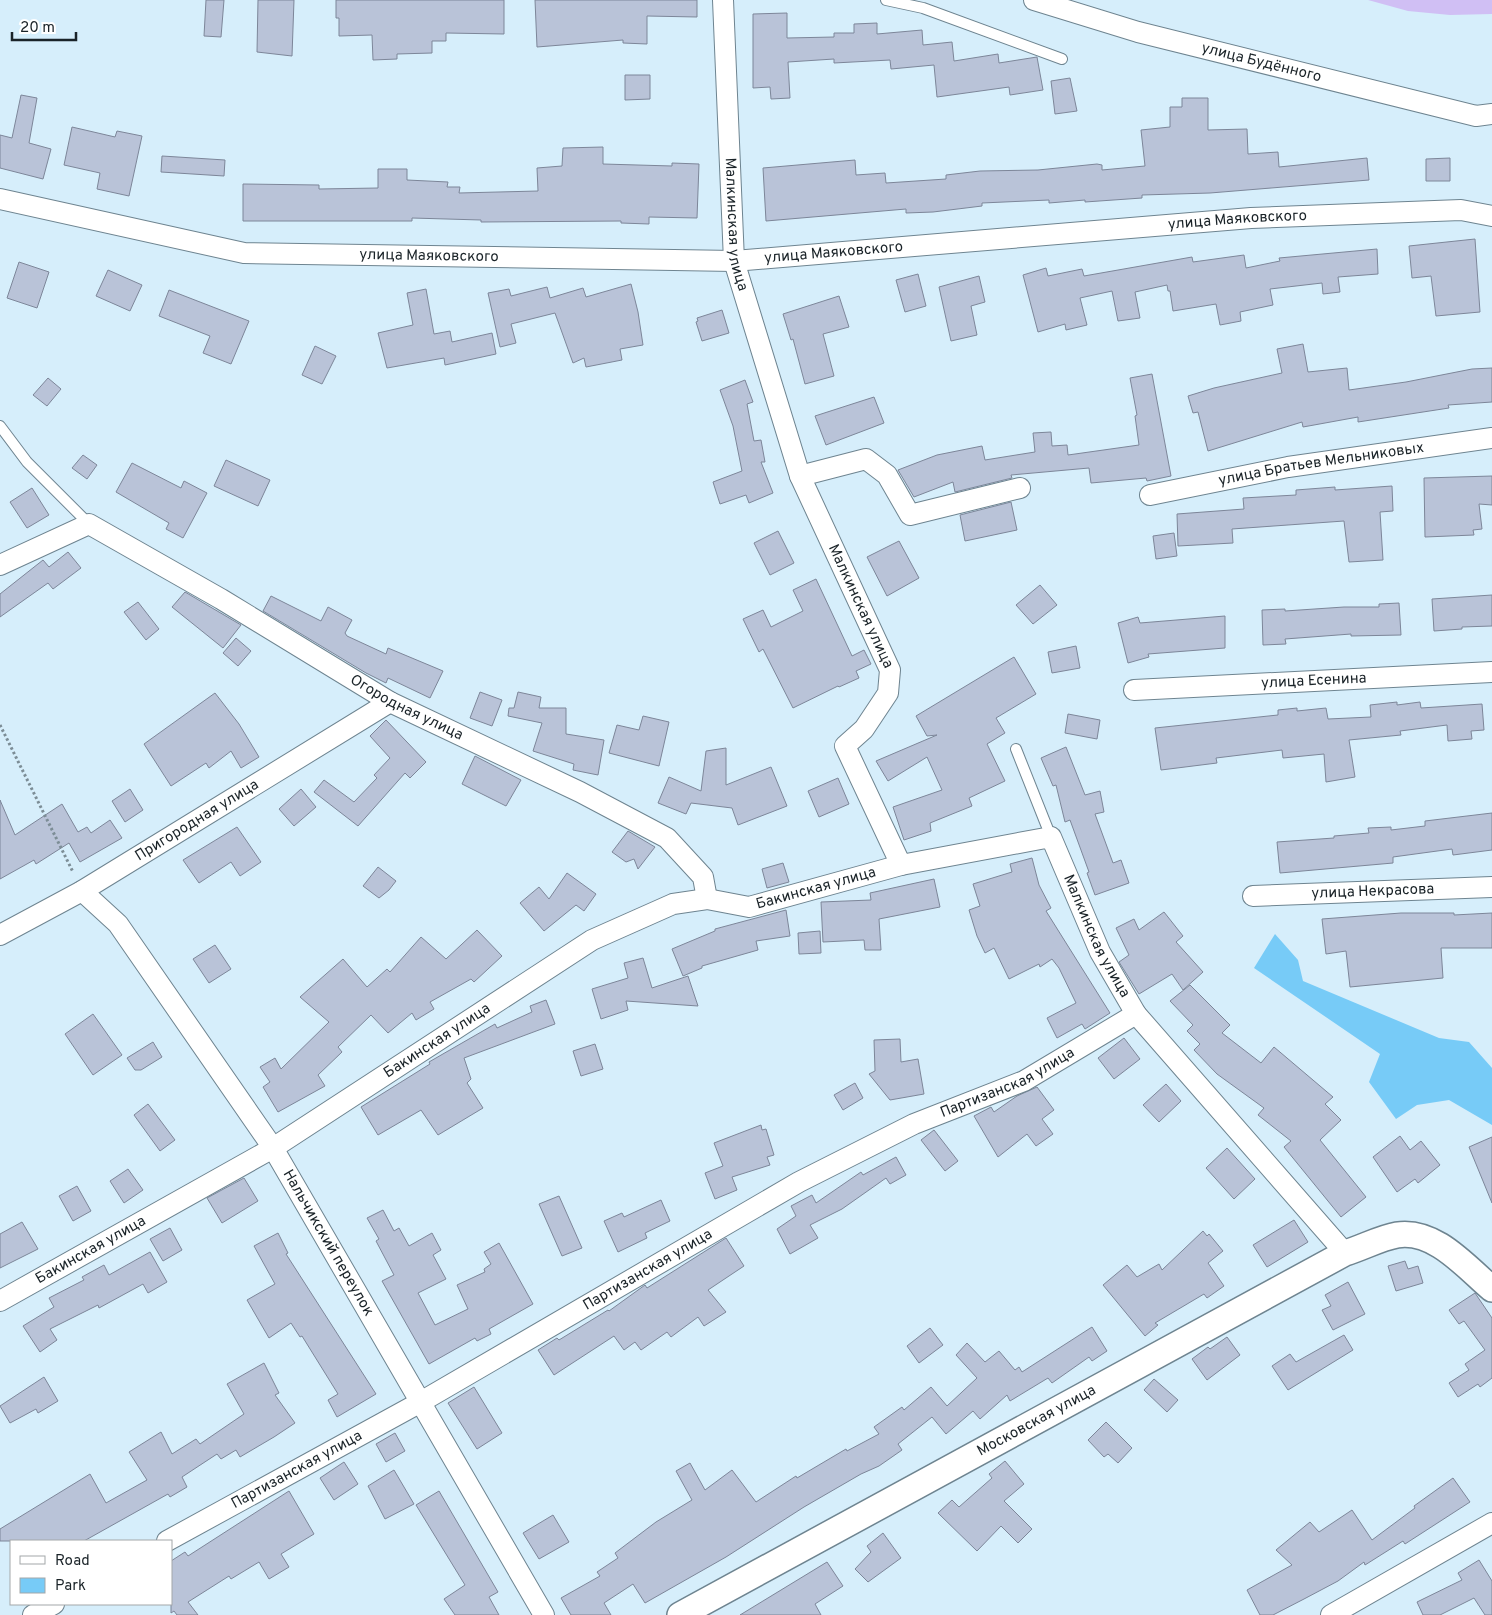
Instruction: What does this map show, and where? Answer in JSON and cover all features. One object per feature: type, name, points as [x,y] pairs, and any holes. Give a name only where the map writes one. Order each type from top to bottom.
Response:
[{"type":"street","name":"Малкинская улица","points":[[722,0],[734,261],[800,476],[890,670],[888,693],[864,729],[844,746],[901,865]]},
{"type":"street","name":"улица Будённого","points":[[1034,0],[1138,32],[1466,114],[1476,116],[1492,114]]},
{"type":"street","name":"улица Маяковского","points":[[0,198],[244,253],[734,261],[1251,218],[1461,210],[1492,216]]},
{"type":"street","name":"улица Братьев Мельниковых","points":[[1150,495],[1288,467],[1492,438]]},
{"type":"street","points":[[800,476],[866,459],[887,475],[910,515],[1020,488]]},
{"type":"street","points":[[0,566],[89,524]]},
{"type":"street","name":"Огородная улица","points":[[89,524],[221,599],[390,702],[580,792],[666,838],[703,877],[706,899]]},
{"type":"street","name":"улица Есенина","points":[[1134,690],[1492,672]]},
{"type":"street","name":"Пригородная улица","points":[[0,935],[82,891],[390,702]]},
{"type":"street","name":"Малкинская улица","points":[[1051,837],[1100,952],[1136,1014],[1345,1253]]},
{"type":"street","points":[[901,865],[1051,837]]},
{"type":"street","name":"Бакинская улица","points":[[0,1301],[273,1148],[592,940],[672,904],[706,899],[749,907],[901,865]]},
{"type":"street","name":"улица Некрасова","points":[[1253,896],[1492,887]]},
{"type":"street","name":"Нальчикский переулок","points":[[82,891],[118,924],[273,1148],[419,1403],[544,1615]]},
{"type":"street","name":"Партизанская улица","points":[[169,1540],[419,1403],[799,1182],[914,1124],[1024,1081],[1136,1014]]},
{"type":"street","name":"Московская улица","points":[[680,1615],[1345,1253],[1397,1235],[1422,1236],[1457,1258],[1492,1289]]},
{"type":"street","points":[[1331,1615],[1492,1523]]},
{"type":"street","points":[[33,1615],[52,1605]]},
{"type":"lane","points":[[886,0],[923,8],[1062,59]]},
{"type":"lane","points":[[0,426],[27,462],[89,524]]},
{"type":"lane","points":[[1016,749],[1051,837]]},
{"type":"path","points":[[0,725],[82,891]]},
{"type":"green space","points":[[1275,934],[1298,960],[1303,981],[1439,1038],[1469,1042],[1492,1068],[1492,1125],[1449,1100],[1417,1105],[1396,1119],[1369,1082],[1380,1054],[1254,968]]},
{"type":"shaded area","points":[[1368,0],[1492,0],[1492,14],[1450,15],[1408,11]]},
{"type":"building","points":[[206,0],[224,0],[221,37],[204,36]]},
{"type":"building","points":[[258,0],[294,0],[292,56],[257,52]]},
{"type":"building","points":[[336,0],[504,0],[504,34],[446,33],[446,41],[432,41],[432,53],[397,54],[397,59],[373,60],[372,35],[339,36]]},
{"type":"building","points":[[535,0],[697,0],[697,17],[647,16],[647,44],[623,43],[623,40],[537,47]]},
{"type":"building","points":[[787,13],[787,38],[834,37],[834,33],[854,33],[854,24],[877,23],[877,34],[922,30],[923,45],[952,42],[954,61],[998,54],[999,63],[1037,57],[1043,90],[1010,95],[1009,87],[937,97],[934,65],[891,69],[890,60],[834,63],[834,59],[788,62],[790,98],[771,99],[770,87],[753,88],[753,14]]},
{"type":"building","points":[[625,75],[650,75],[650,99],[625,100]]},
{"type":"building","points":[[1070,78],[1077,111],[1055,114],[1051,81]]},
{"type":"building","points":[[21,95],[37,98],[29,143],[51,149],[43,179],[0,168],[0,135],[12,138]]},
{"type":"building","points":[[1182,98],[1208,98],[1208,130],[1247,129],[1248,154],[1278,152],[1279,167],[1367,158],[1369,180],[1210,193],[1142,195],[1142,198],[1085,202],[1085,200],[1049,203],[1049,200],[982,203],[982,206],[933,212],[906,213],[906,209],[766,221],[763,168],[855,160],[856,175],[885,173],[886,183],[946,179],[946,175],[980,171],[1038,170],[1097,164],[1102,165],[1102,170],[1145,166],[1141,130],[1170,127],[1170,107],[1182,107]]},
{"type":"building","points":[[72,127],[115,137],[117,131],[142,136],[129,196],[97,189],[100,173],[64,165]]},
{"type":"building","points":[[603,147],[603,164],[672,166],[672,163],[699,164],[697,218],[649,217],[649,224],[621,223],[621,221],[481,222],[481,220],[412,218],[412,221],[243,221],[243,184],[319,185],[319,189],[378,188],[378,169],[407,169],[407,180],[448,182],[447,187],[460,187],[459,193],[538,191],[537,168],[562,166],[563,148]]},
{"type":"building","points":[[162,156],[225,160],[224,176],[161,172]]},
{"type":"building","points":[[1450,158],[1450,181],[1426,181],[1426,159]]},
{"type":"building","points":[[1475,239],[1480,312],[1436,316],[1431,276],[1412,278],[1409,246]]},
{"type":"building","points":[[1377,249],[1378,274],[1338,277],[1340,292],[1323,294],[1322,283],[1270,289],[1273,305],[1240,312],[1241,321],[1220,325],[1216,304],[1173,311],[1170,291],[1168,291],[1167,285],[1135,292],[1140,318],[1118,321],[1112,291],[1080,298],[1087,325],[1066,330],[1065,324],[1038,332],[1023,275],[1046,268],[1048,276],[1082,269],[1084,276],[1192,257],[1193,262],[1244,255],[1246,268],[1280,261],[1279,258]]},
{"type":"building","points":[[19,262],[49,272],[37,308],[7,298]]},
{"type":"building","points":[[108,270],[142,285],[130,311],[96,296]]},
{"type":"building","points":[[918,274],[926,306],[905,312],[896,280]]},
{"type":"building","points":[[979,276],[985,302],[971,306],[977,335],[951,341],[939,287]]},
{"type":"building","points":[[631,284],[643,345],[620,349],[622,360],[586,367],[584,358],[573,363],[555,313],[511,324],[516,343],[500,347],[488,293],[509,289],[511,296],[547,287],[550,298],[583,288],[586,297]]},
{"type":"building","points":[[426,289],[434,334],[450,331],[452,342],[492,333],[496,354],[445,365],[444,358],[387,368],[378,333],[413,325],[407,293]]},
{"type":"building","points":[[169,290],[249,321],[231,364],[203,353],[210,336],[159,316]]},
{"type":"building","points":[[839,296],[849,327],[823,334],[834,376],[805,384],[793,339],[791,340],[783,314]]},
{"type":"building","points":[[722,310],[729,333],[702,341],[696,322],[698,321],[697,318]]},
{"type":"building","points":[[1303,344],[1308,372],[1347,368],[1349,390],[1406,382],[1472,369],[1492,368],[1492,402],[1448,405],[1449,408],[1358,422],[1358,417],[1303,427],[1302,422],[1208,451],[1198,412],[1193,413],[1188,396],[1214,388],[1282,373],[1277,349]]},
{"type":"building","points":[[315,346],[336,356],[322,384],[302,375]]},
{"type":"building","points":[[1152,374],[1171,476],[1147,481],[1146,478],[1091,483],[1089,468],[1011,475],[1012,478],[955,492],[953,482],[914,497],[898,470],[937,455],[982,446],[985,460],[1035,452],[1033,433],[1051,432],[1052,446],[1067,445],[1068,455],[1139,445],[1135,416],[1137,415],[1130,378]]},
{"type":"building","points":[[48,378],[61,389],[47,406],[33,395]]},
{"type":"building","points":[[745,380],[753,402],[747,404],[754,441],[761,440],[765,462],[761,462],[773,493],[749,503],[746,495],[720,504],[713,482],[742,471],[733,426],[720,390]]},
{"type":"building","points":[[874,397],[884,423],[826,445],[815,416]]},
{"type":"building","points":[[83,455],[97,465],[87,479],[72,468]]},
{"type":"building","points":[[226,460],[270,480],[258,506],[214,486]]},
{"type":"building","points":[[132,463],[181,488],[184,481],[207,493],[183,538],[166,529],[169,523],[116,492]]},
{"type":"building","points":[[1492,476],[1492,505],[1479,504],[1482,529],[1473,530],[1474,535],[1425,537],[1424,478]]},
{"type":"building","points":[[1392,486],[1393,511],[1380,512],[1383,560],[1349,562],[1344,521],[1232,529],[1233,543],[1178,546],[1177,514],[1244,509],[1243,498],[1296,495],[1296,490],[1335,487],[1335,490]]},
{"type":"building","points":[[32,488],[49,515],[27,528],[10,502]]},
{"type":"building","points":[[1011,502],[1017,530],[965,541],[960,515]]},
{"type":"building","points":[[778,531],[794,563],[770,575],[754,543]]},
{"type":"building","points":[[1174,533],[1177,556],[1156,559],[1153,536]]},
{"type":"building","points":[[899,541],[919,578],[887,596],[867,557]]},
{"type":"building","points":[[68,552],[81,568],[53,589],[48,583],[0,617],[0,594],[43,560],[49,567]]},
{"type":"building","points":[[816,579],[852,656],[864,650],[871,664],[856,671],[859,678],[793,708],[763,649],[759,652],[743,619],[763,610],[771,627],[803,611],[793,590]]},
{"type":"building","points":[[1040,585],[1057,605],[1033,624],[1016,605]]},
{"type":"building","points":[[185,592],[241,625],[223,648],[172,607]]},
{"type":"building","points":[[1492,595],[1492,626],[1462,627],[1462,629],[1434,631],[1432,599]]},
{"type":"building","points":[[271,596],[321,621],[328,607],[352,620],[345,633],[347,636],[386,654],[388,648],[443,671],[430,698],[388,678],[386,683],[366,673],[263,611]]},
{"type":"building","points":[[138,602],[159,629],[146,640],[124,612]]},
{"type":"building","points":[[1399,603],[1401,635],[1351,636],[1351,634],[1285,639],[1286,644],[1263,645],[1262,610],[1285,609],[1285,611],[1379,607],[1379,604]]},
{"type":"building","points":[[1225,616],[1225,648],[1148,654],[1149,657],[1128,663],[1118,623],[1138,617],[1140,623]]},
{"type":"building","points":[[236,638],[251,651],[238,666],[223,653]]},
{"type":"building","points":[[1076,646],[1080,668],[1052,673],[1048,652]]},
{"type":"building","points":[[1014,657],[1036,694],[996,718],[1005,733],[987,744],[1005,781],[969,798],[972,806],[930,823],[931,831],[904,840],[893,807],[942,790],[927,757],[888,781],[876,761],[937,735],[927,736],[916,716]]},
{"type":"building","points":[[480,692],[502,700],[492,726],[470,718]]},
{"type":"building","points":[[518,692],[541,697],[539,708],[566,708],[566,734],[604,740],[598,775],[573,770],[574,764],[533,751],[542,723],[508,716],[509,708],[514,708]]},
{"type":"building","points":[[215,693],[239,724],[259,757],[241,768],[231,751],[209,768],[206,763],[171,786],[144,744]]},
{"type":"building","points":[[1397,702],[1397,705],[1420,702],[1421,708],[1482,704],[1484,730],[1471,731],[1472,739],[1448,741],[1447,725],[1400,731],[1401,735],[1349,740],[1355,777],[1326,782],[1324,754],[1283,758],[1282,750],[1216,758],[1217,763],[1161,770],[1155,728],[1278,715],[1278,710],[1297,708],[1297,711],[1326,708],[1328,719],[1371,717],[1370,705]]},
{"type":"building","points":[[1068,714],[1100,720],[1097,739],[1065,733]]},
{"type":"building","points":[[643,716],[669,722],[659,766],[609,753],[617,725],[639,730]]},
{"type":"building","points":[[386,720],[426,762],[410,778],[405,773],[358,826],[314,792],[324,780],[354,802],[377,778],[374,775],[390,758],[370,736]]},
{"type":"building","points":[[1066,747],[1085,795],[1100,791],[1104,812],[1095,814],[1113,863],[1121,860],[1129,883],[1095,895],[1087,873],[1089,872],[1070,820],[1065,822],[1056,785],[1053,786],[1041,758]]},
{"type":"building","points":[[726,748],[726,785],[771,767],[787,806],[738,825],[732,808],[691,803],[686,814],[658,803],[669,777],[701,791],[706,751]]},
{"type":"building","points":[[475,756],[521,780],[506,806],[462,784]]},
{"type":"building","points":[[838,778],[849,804],[819,817],[808,791]]},
{"type":"building","points":[[130,789],[143,810],[125,822],[112,801]]},
{"type":"building","points":[[301,789],[316,807],[294,826],[279,809]]},
{"type":"building","points":[[0,800],[15,835],[62,804],[78,832],[87,827],[91,833],[110,820],[122,838],[80,862],[69,843],[36,864],[34,860],[0,879]]},
{"type":"building","points":[[1492,813],[1492,850],[1453,855],[1452,849],[1393,857],[1393,863],[1280,873],[1277,842],[1334,838],[1334,836],[1369,833],[1368,828],[1391,827],[1391,830],[1425,826],[1425,821]]},
{"type":"building","points":[[237,827],[261,862],[240,876],[231,862],[199,883],[183,860]]},
{"type":"building","points":[[628,831],[655,847],[638,869],[634,859],[626,862],[612,852]]},
{"type":"building","points":[[1032,858],[1039,885],[1051,908],[1046,911],[1110,1013],[1085,1029],[1082,1024],[1057,1038],[1047,1018],[1076,1003],[1059,968],[1052,959],[1040,967],[1039,964],[1009,979],[994,948],[985,953],[977,936],[969,910],[980,906],[973,884],[1012,872],[1010,864]]},
{"type":"building","points":[[783,863],[789,882],[767,888],[762,869]]},
{"type":"building","points":[[378,867],[396,881],[379,898],[363,886]]},
{"type":"building","points":[[567,873],[596,894],[584,911],[576,905],[544,931],[520,903],[539,887],[549,899]]},
{"type":"building","points":[[934,879],[940,907],[879,919],[881,950],[865,950],[864,940],[823,942],[821,902],[871,900],[870,893]]},
{"type":"building","points":[[786,910],[790,936],[756,941],[758,950],[702,966],[702,968],[683,976],[672,949],[715,931],[715,929]]},
{"type":"building","points":[[1164,912],[1183,936],[1176,942],[1203,972],[1183,990],[1172,974],[1139,994],[1119,962],[1129,955],[1116,928],[1134,919],[1139,930]]},
{"type":"building","points":[[1401,913],[1454,913],[1454,915],[1492,913],[1492,948],[1441,948],[1443,978],[1350,987],[1346,951],[1326,954],[1322,919]]},
{"type":"building","points":[[477,930],[502,956],[474,982],[471,979],[430,1002],[434,1009],[416,1020],[412,1013],[388,1033],[371,1015],[338,1047],[342,1052],[318,1075],[325,1086],[278,1112],[263,1087],[270,1082],[260,1067],[275,1058],[281,1069],[329,1022],[300,997],[343,959],[367,987],[387,969],[390,972],[421,937],[446,959]]},
{"type":"building","points":[[820,931],[821,953],[799,954],[798,933]]},
{"type":"building","points":[[215,945],[231,969],[209,983],[193,959]]},
{"type":"building","points":[[643,958],[652,988],[688,976],[698,1006],[626,1001],[628,1010],[601,1019],[592,989],[628,978],[624,963]]},
{"type":"building","points":[[1190,985],[1230,1025],[1222,1033],[1261,1063],[1274,1047],[1333,1097],[1325,1104],[1341,1120],[1320,1140],[1366,1197],[1341,1217],[1284,1147],[1291,1141],[1258,1115],[1264,1108],[1217,1074],[1194,1050],[1200,1044],[1187,1031],[1193,1025],[1170,1001]]},
{"type":"building","points":[[546,1000],[555,1024],[464,1058],[471,1079],[467,1083],[483,1108],[438,1135],[421,1110],[378,1135],[361,1107],[430,1064],[429,1062],[495,1024],[497,1028],[532,1012],[530,1006]]},
{"type":"building","points":[[93,1014],[122,1055],[93,1075],[65,1034]]},
{"type":"building","points":[[1124,1038],[1140,1059],[1114,1079],[1098,1058]]},
{"type":"building","points":[[900,1039],[901,1062],[918,1059],[924,1094],[890,1100],[869,1074],[875,1071],[874,1040]]},
{"type":"building","points":[[153,1042],[162,1057],[141,1070],[135,1070],[127,1058]]},
{"type":"building","points":[[595,1044],[603,1069],[581,1076],[573,1051]]},
{"type":"building","points":[[855,1083],[863,1098],[843,1110],[834,1095]]},
{"type":"building","points":[[1166,1084],[1181,1101],[1159,1122],[1143,1105]]},
{"type":"building","points":[[1037,1087],[1054,1110],[1042,1119],[1053,1134],[1036,1146],[1027,1134],[998,1157],[974,1116],[991,1107],[994,1112],[1017,1096]]},
{"type":"building","points":[[148,1104],[175,1140],[160,1151],[134,1115]]},
{"type":"building","points":[[761,1125],[762,1130],[766,1129],[774,1155],[767,1157],[770,1165],[732,1177],[737,1190],[715,1199],[705,1173],[723,1166],[714,1143]]},
{"type":"building","points":[[934,1130],[958,1161],[945,1171],[921,1140]]},
{"type":"building","points":[[1400,1136],[1410,1150],[1421,1141],[1440,1165],[1418,1183],[1415,1179],[1397,1192],[1373,1157]]},
{"type":"building","points":[[1492,1137],[1492,1203],[1469,1147]]},
{"type":"building","points":[[1227,1148],[1255,1179],[1234,1199],[1206,1168]]},
{"type":"building","points":[[896,1157],[906,1175],[890,1184],[886,1178],[842,1209],[810,1225],[818,1238],[790,1254],[777,1229],[796,1216],[791,1206],[812,1195],[816,1203],[861,1172],[863,1175]]},
{"type":"building","points":[[128,1169],[143,1190],[124,1203],[110,1181]]},
{"type":"building","points":[[244,1178],[258,1201],[222,1223],[207,1198]]},
{"type":"building","points":[[77,1186],[91,1211],[73,1221],[59,1196]]},
{"type":"building","points":[[559,1196],[582,1248],[562,1256],[539,1204]]},
{"type":"building","points":[[661,1200],[670,1221],[645,1233],[647,1238],[618,1252],[604,1221],[622,1213],[624,1217]]},
{"type":"building","points":[[383,1210],[394,1231],[399,1228],[409,1246],[432,1233],[441,1250],[433,1255],[446,1279],[418,1293],[435,1325],[468,1309],[457,1285],[485,1272],[484,1269],[491,1264],[484,1252],[499,1243],[533,1304],[489,1329],[491,1334],[477,1341],[475,1338],[429,1364],[382,1281],[394,1275],[376,1241],[379,1239],[367,1218]]},
{"type":"building","points":[[1294,1220],[1308,1242],[1267,1267],[1253,1245]]},
{"type":"building","points":[[22,1222],[38,1249],[0,1268],[0,1234]]},
{"type":"building","points":[[170,1228],[182,1250],[163,1261],[150,1239]]},
{"type":"building","points":[[1203,1231],[1207,1236],[1209,1234],[1223,1251],[1208,1263],[1224,1286],[1207,1298],[1204,1294],[1155,1323],[1158,1325],[1145,1336],[1103,1285],[1127,1265],[1137,1277],[1159,1264],[1162,1270]]},
{"type":"building","points":[[278,1233],[288,1253],[286,1254],[376,1394],[337,1417],[328,1400],[338,1394],[302,1336],[300,1337],[291,1323],[269,1338],[247,1300],[275,1284],[254,1246]]},
{"type":"building","points":[[726,1238],[744,1266],[708,1290],[726,1312],[704,1326],[698,1317],[671,1337],[667,1332],[641,1350],[635,1342],[624,1350],[614,1336],[554,1375],[538,1350],[609,1311],[645,1285],[647,1288]]},
{"type":"building","points":[[150,1252],[167,1282],[148,1293],[143,1284],[99,1308],[98,1305],[50,1329],[57,1340],[40,1352],[23,1326],[54,1307],[49,1298],[84,1280],[82,1277],[104,1265],[109,1275]]},
{"type":"building","points":[[1405,1261],[1408,1269],[1418,1266],[1423,1283],[1396,1291],[1388,1266]]},
{"type":"building","points":[[1348,1282],[1365,1314],[1333,1330],[1322,1310],[1331,1306],[1325,1295]]},
{"type":"building","points":[[1475,1293],[1492,1318],[1492,1378],[1480,1387],[1478,1384],[1458,1397],[1449,1383],[1469,1370],[1465,1364],[1485,1350],[1464,1321],[1459,1324],[1449,1310]]},
{"type":"building","points":[[1092,1327],[1107,1351],[1092,1361],[1089,1357],[1052,1383],[1048,1378],[1010,1401],[1007,1395],[980,1419],[973,1411],[946,1434],[932,1417],[898,1444],[902,1450],[879,1466],[861,1474],[804,1507],[726,1557],[645,1603],[633,1584],[604,1603],[611,1615],[571,1615],[561,1598],[600,1576],[597,1572],[618,1558],[615,1553],[656,1522],[692,1500],[676,1471],[690,1463],[705,1490],[732,1470],[756,1502],[796,1476],[797,1478],[846,1449],[847,1451],[879,1434],[874,1427],[902,1407],[904,1410],[931,1387],[947,1406],[977,1378],[956,1355],[967,1343],[985,1362],[999,1351],[1015,1370],[1019,1367],[1022,1372]]},
{"type":"building","points":[[930,1328],[943,1345],[919,1363],[907,1346]]},
{"type":"building","points":[[1344,1335],[1353,1350],[1288,1390],[1272,1366],[1290,1354],[1296,1362]]},
{"type":"building","points":[[1227,1337],[1240,1355],[1207,1380],[1192,1359],[1208,1347],[1210,1349]]},
{"type":"building","points":[[264,1363],[279,1393],[275,1395],[295,1423],[240,1457],[236,1450],[221,1459],[217,1454],[182,1477],[187,1487],[170,1497],[168,1494],[86,1540],[0,1541],[0,1529],[90,1474],[106,1503],[147,1480],[129,1452],[161,1432],[172,1454],[196,1439],[200,1444],[244,1414],[227,1384]]},
{"type":"building","points":[[44,1377],[58,1401],[38,1413],[36,1409],[10,1423],[0,1406]]},
{"type":"building","points":[[1154,1379],[1178,1400],[1167,1412],[1144,1390]]},
{"type":"building","points":[[474,1387],[502,1433],[477,1449],[448,1403]]},
{"type":"building","points":[[1106,1422],[1132,1448],[1118,1463],[1108,1454],[1104,1457],[1088,1440]]},
{"type":"building","points":[[395,1433],[405,1451],[386,1462],[376,1444]]},
{"type":"building","points":[[1005,1461],[1024,1484],[1004,1501],[1032,1529],[1018,1543],[1001,1526],[977,1551],[938,1513],[952,1500],[959,1507],[992,1478],[989,1474]]},
{"type":"building","points":[[344,1462],[358,1484],[334,1500],[320,1478]]},
{"type":"building","points":[[394,1470],[414,1504],[385,1519],[368,1486]]},
{"type":"building","points":[[1453,1478],[1470,1502],[1405,1544],[1403,1541],[1365,1565],[1364,1562],[1338,1581],[1273,1615],[1260,1615],[1247,1590],[1292,1565],[1276,1550],[1310,1522],[1319,1532],[1352,1510],[1372,1540]]},
{"type":"building","points":[[289,1491],[314,1534],[281,1554],[289,1567],[269,1579],[259,1562],[231,1579],[229,1576],[188,1602],[198,1615],[177,1615],[174,1611],[171,1613],[172,1560],[185,1552],[188,1556]]},
{"type":"building","points":[[439,1491],[498,1592],[489,1597],[499,1615],[455,1615],[444,1599],[465,1585],[416,1505]]},
{"type":"building","points":[[553,1515],[569,1542],[539,1559],[523,1533]]},
{"type":"building","points":[[883,1533],[901,1558],[868,1582],[855,1569],[871,1552],[867,1546]]},
{"type":"building","points":[[1479,1560],[1492,1581],[1492,1615],[1485,1615],[1474,1598],[1440,1615],[1423,1615],[1417,1602],[1462,1580],[1458,1573]]},
{"type":"building","points":[[827,1562],[843,1586],[815,1604],[821,1615],[740,1615]]}]
